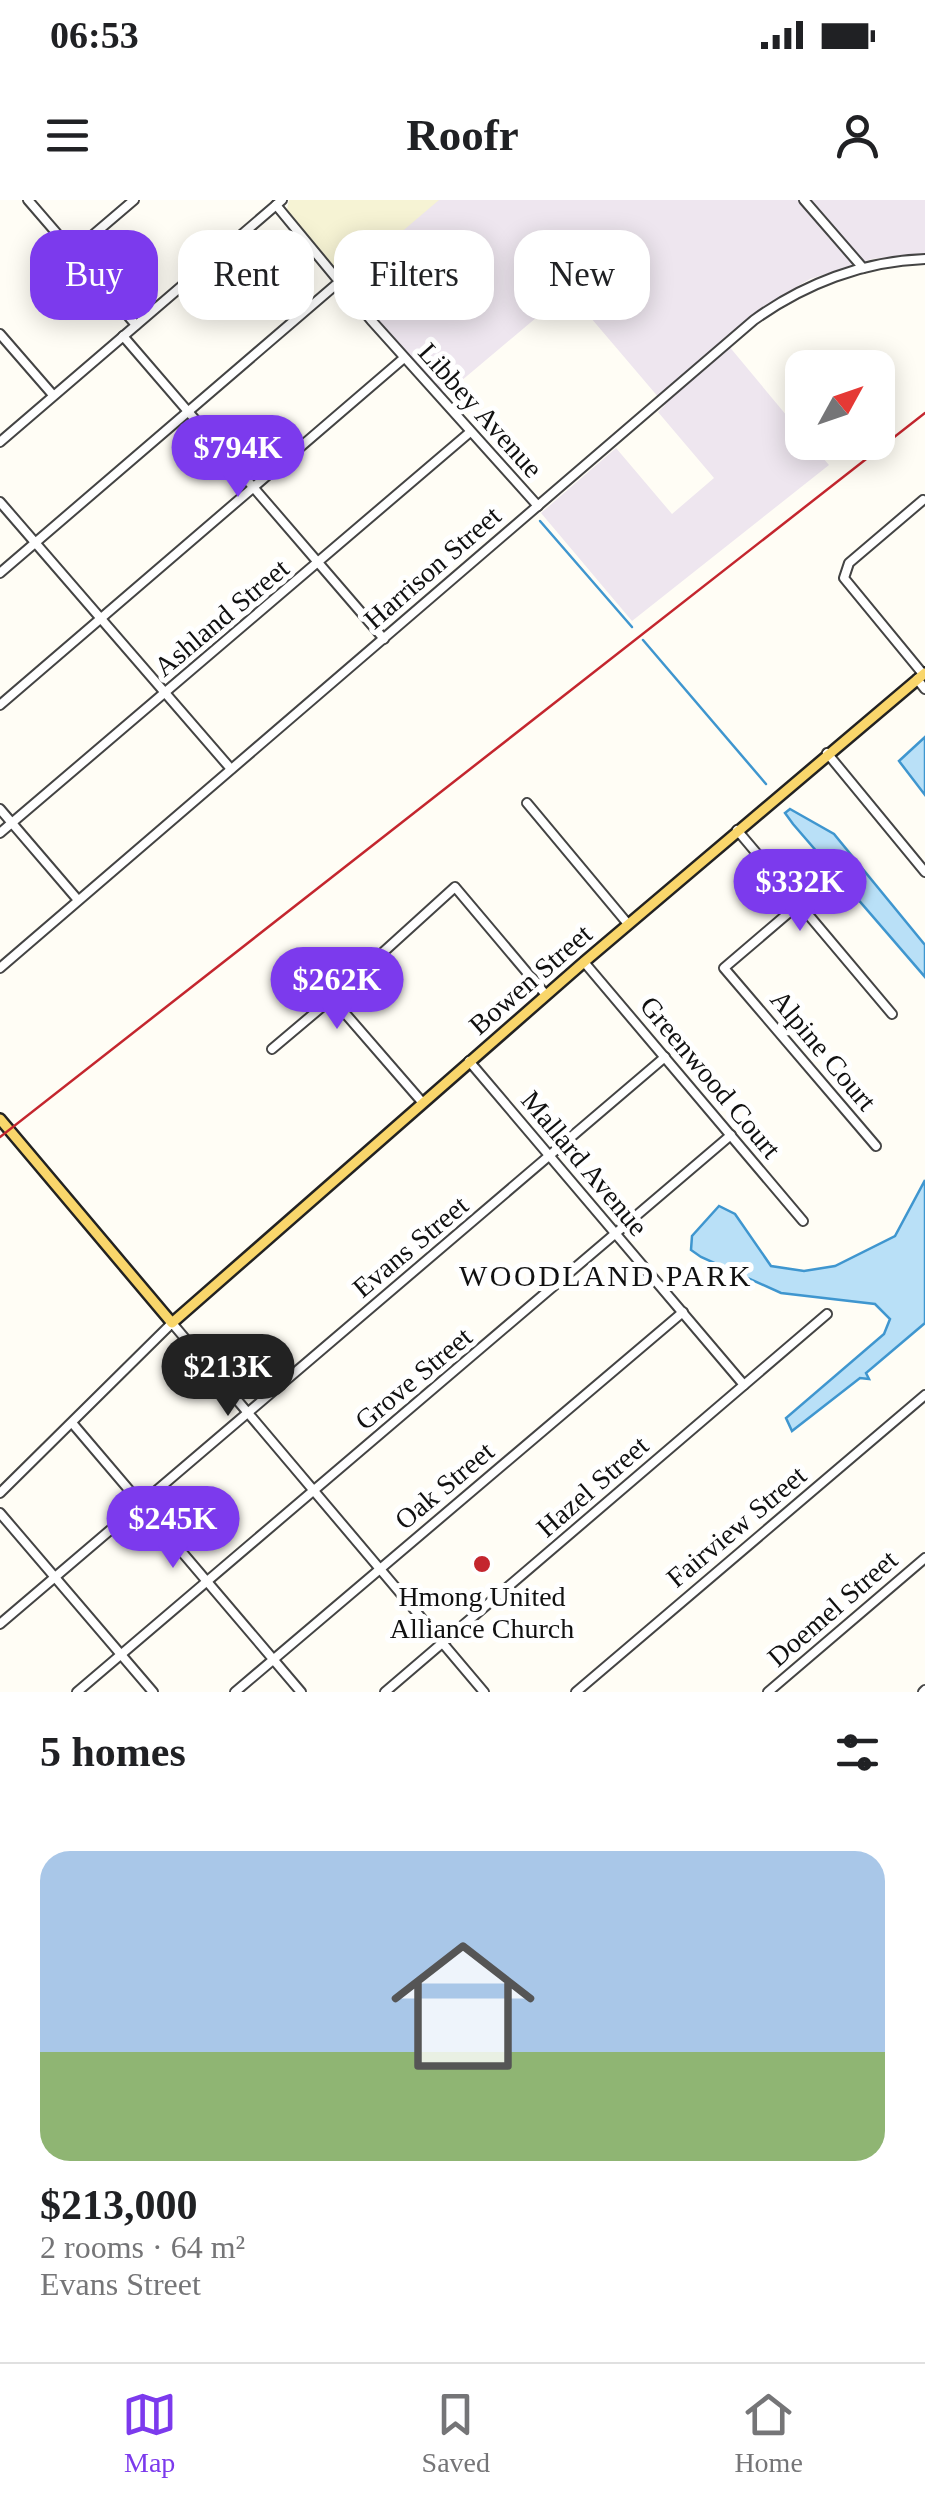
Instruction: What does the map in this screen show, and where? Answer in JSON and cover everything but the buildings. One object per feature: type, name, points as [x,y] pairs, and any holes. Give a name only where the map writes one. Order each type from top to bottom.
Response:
[{"type":"main road","name":"Bowen Street","points":[[172,1323],[469,1061],[922,675]]},
{"type":"main road","points":[[0,1119],[172,1323]]},
{"type":"street","points":[[28,200],[54,230]]},
{"type":"street","points":[[99,230],[134,200]]},
{"type":"street","points":[[804,200],[863,268]]},
{"type":"street","points":[[0,442],[279,203]]},
{"type":"street","name":"Libbey Avenue","points":[[279,203],[334,277]]},
{"type":"street","name":"Harrison Street","points":[[0,968],[754,320],[806,288],[863,268],[925,259]]},
{"type":"street","points":[[0,572],[334,285]]},
{"type":"street","points":[[132,320],[136,325]]},
{"type":"street","name":"Libbey Avenue","points":[[371,320],[469,434],[538,506]]},
{"type":"street","points":[[0,334],[52,395]]},
{"type":"street","points":[[122,336],[384,639]]},
{"type":"street","points":[[0,705],[404,358]]},
{"type":"street","name":"Ashland Street","points":[[0,833],[469,434]]},
{"type":"street","points":[[924,500],[849,563],[844,572],[848,585],[922,675],[925,688]]},
{"type":"street","points":[[0,502],[231,769]]},
{"type":"street","points":[[827,754],[925,872]]},
{"type":"street","points":[[527,803],[628,924]]},
{"type":"street","points":[[0,809],[78,900]]},
{"type":"street","points":[[737,830],[892,1014]]},
{"type":"street","points":[[272,1050],[456,887],[546,995]]},
{"type":"street","name":"Alpine Court","points":[[800,904],[724,968],[876,1146]]},
{"type":"street","name":"Greenwood Court","points":[[584,962],[803,1221]]},
{"type":"street","points":[[336,995],[338,1004],[422,1102]]},
{"type":"street","name":"Evans Street","points":[[0,1624],[665,1057]]},
{"type":"street","name":"Mallard Avenue","points":[[469,1061],[744,1385]]},
{"type":"street","name":"Grove Street","points":[[77,1692],[731,1135]]},
{"type":"street","name":"Oak Street","points":[[235,1692],[682,1312]]},
{"type":"street","name":"Hazel Street","points":[[386,1692],[827,1314]]},
{"type":"street","points":[[172,1323],[484,1692]]},
{"type":"street","name":"Bowen Street","points":[[0,1493],[172,1323]]},
{"type":"street","name":"Fairview Street","points":[[576,1692],[925,1396]]},
{"type":"street","points":[[72,1424],[301,1692]]},
{"type":"street","points":[[0,1512],[153,1692]]},
{"type":"street","name":"Doemel Street","points":[[768,1692],[925,1558]]},
{"type":"shaded area","points":[[289,200],[439,200],[404,230],[334,230],[334,269],[314,244],[314,230],[303,230],[287,209]]},
{"type":"shaded area","points":[[437,200],[925,200],[925,253],[872,259],[810,279],[767,304],[723,339],[785,414],[785,460],[825,460],[829,465],[632,621],[541,513],[616,448],[672,514],[714,478],[658,412],[665,405],[593,320],[650,320],[650,230],[514,230],[514,320],[534,320],[442,397],[377,320],[494,320],[494,230],[401,230]]},
{"type":"water","points":[[925,737],[925,795],[899,761]]},
{"type":"water","points":[[790,809],[834,834],[925,945],[925,977],[793,824],[785,813]]},
{"type":"water","points":[[925,1180],[925,1323],[866,1373],[869,1379],[860,1378],[792,1431],[786,1418],[884,1334],[890,1319],[875,1304],[781,1293],[701,1257],[691,1250],[692,1236],[719,1206],[735,1214],[771,1266],[804,1271],[835,1266],[895,1236]]},
{"type":"waterway","points":[[540,521],[632,627]]},
{"type":"waterway","points":[[643,640],[766,784]]},
{"type":"railway","points":[[0,1137],[925,413]]},
{"type":"place","name":"Hmong United Alliance Church","points":[[482,1564]]},
{"type":"district","name":"WOODLAND PARK","points":[[606,1276]]}]
